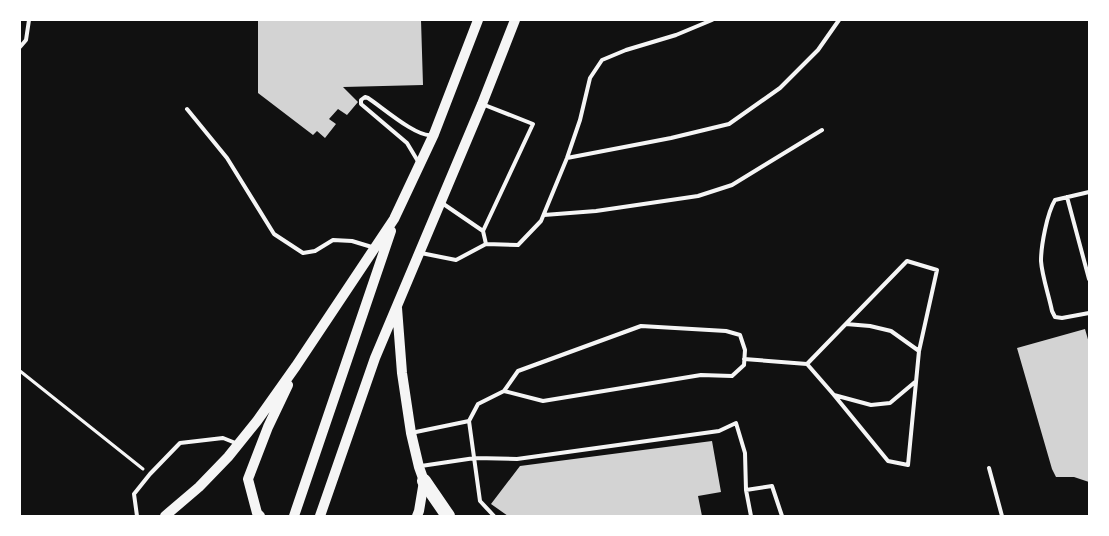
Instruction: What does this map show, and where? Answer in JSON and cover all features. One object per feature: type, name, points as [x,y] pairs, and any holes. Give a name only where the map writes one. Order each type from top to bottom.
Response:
[{"type":"highway","points":[[424,481],[448,516]]},
{"type":"main road","points":[[294,516],[379,250],[434,134],[478,20]]},
{"type":"main road","points":[[320,516],[375,358],[482,104],[515,20]]},
{"type":"main road","points":[[165,516],[199,487],[238,444],[379,250]]},
{"type":"main road","points":[[397,307],[402,373],[411,433],[424,481],[417,516]]},
{"type":"main road","points":[[260,516],[257,513],[248,479],[268,427],[296,366]]},
{"type":"lane","points":[[20,47],[26,40],[29,20]]},
{"type":"lane","points":[[419,252],[456,260],[486,244],[518,245],[541,221],[544,215],[580,120],[590,78],[602,60],[626,50],[676,35],[712,20]]},
{"type":"lane","points":[[567,158],[671,138],[729,124],[780,88],[818,50],[839,20]]},
{"type":"lane","points":[[420,166],[407,142],[362,104],[361,100],[365,97],[368,98],[415,131],[426,136],[434,134]]},
{"type":"lane","points":[[482,104],[533,124],[483,231],[486,244]]},
{"type":"lane","points":[[187,108],[227,158],[274,234],[303,253],[315,251],[333,240],[352,241],[379,250]]},
{"type":"lane","points":[[544,215],[698,196],[732,185],[822,130]]},
{"type":"lane","points":[[1089,192],[1055,200],[1050,208],[1041,261],[1055,317],[1062,318],[1089,314]]},
{"type":"lane","points":[[1067,197],[1089,279]]},
{"type":"lane","points":[[440,202],[483,231]]},
{"type":"lane","points":[[744,359],[807,364],[888,461],[908,465],[919,351],[937,270],[907,261],[807,364]]},
{"type":"lane","points":[[846,324],[870,326],[890,331],[919,351]]},
{"type":"lane","points":[[494,516],[480,501],[469,421],[478,404],[504,391],[518,370],[641,326],[726,331],[740,335],[745,350],[744,365],[732,376],[701,375],[543,401],[504,391]]},
{"type":"lane","points":[[834,395],[871,405],[890,403],[915,382]]},
{"type":"lane","points":[[411,433],[469,421]]},
{"type":"lane","points":[[419,467],[475,458],[517,459],[719,431],[736,423],[745,453],[746,490],[751,516]]},
{"type":"lane","points":[[137,516],[134,494],[150,474],[180,443],[223,438],[238,444]]},
{"type":"lane","points":[[989,468],[1002,516]]},
{"type":"lane","points":[[746,490],[772,486],[782,516]]},
{"type":"path","points":[[20,371],[150,474]]},
{"type":"building","points":[[258,20],[421,20],[423,85],[343,87],[358,102],[347,115],[338,109],[329,119],[336,124],[325,138],[317,131],[313,135],[258,93]]},
{"type":"building","points":[[1085,329],[1089,343],[1089,482],[1074,477],[1056,477],[1052,469],[1017,348]]},
{"type":"building","points":[[712,441],[721,492],[698,496],[702,516],[508,516],[491,504],[520,466]]}]
